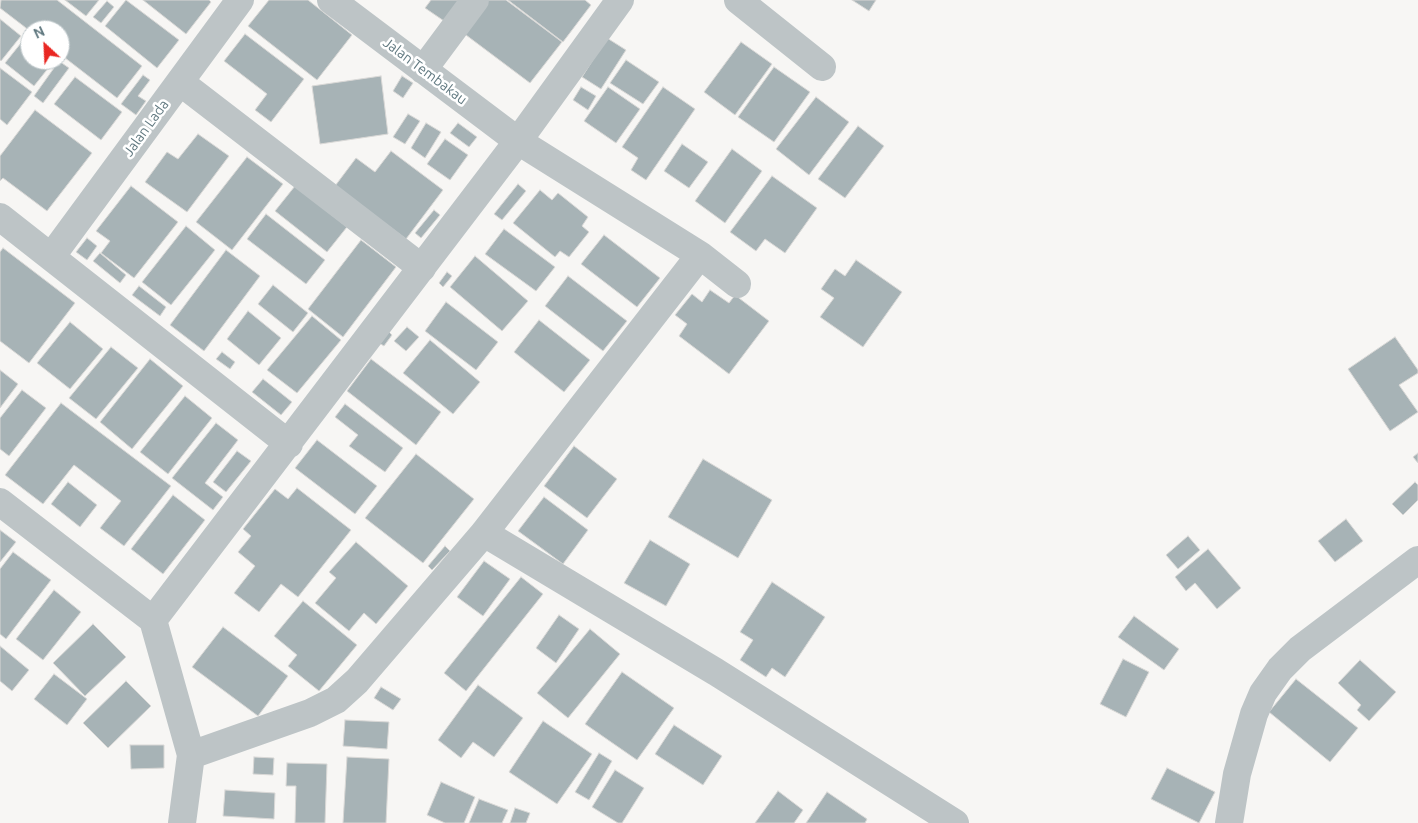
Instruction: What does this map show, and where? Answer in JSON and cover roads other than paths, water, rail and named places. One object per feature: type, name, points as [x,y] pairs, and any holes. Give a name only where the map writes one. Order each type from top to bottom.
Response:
[{"type":"street","name":"Jalan Lada","points":[[52,257],[240,0]]},
{"type":"street","name":"Jalan Tembakau","points":[[331,0],[518,141],[700,255],[737,284]]},
{"type":"street","points":[[423,70],[474,0]]},
{"type":"street","points":[[153,620],[289,444],[518,141],[620,0]]},
{"type":"street","points":[[738,0],[822,67]]},
{"type":"street","points":[[180,82],[422,268]]},
{"type":"street","points":[[0,217],[289,444]]},
{"type":"street","points":[[191,755],[310,714],[336,700],[357,681],[484,533],[700,255]]},
{"type":"street","points":[[0,502],[153,620],[191,755],[182,823]]},
{"type":"street","points":[[484,533],[716,672],[955,823]]},
{"type":"street","points":[[1229,823],[1237,774],[1254,714],[1263,693],[1280,669],[1300,649],[1418,560]]}]
